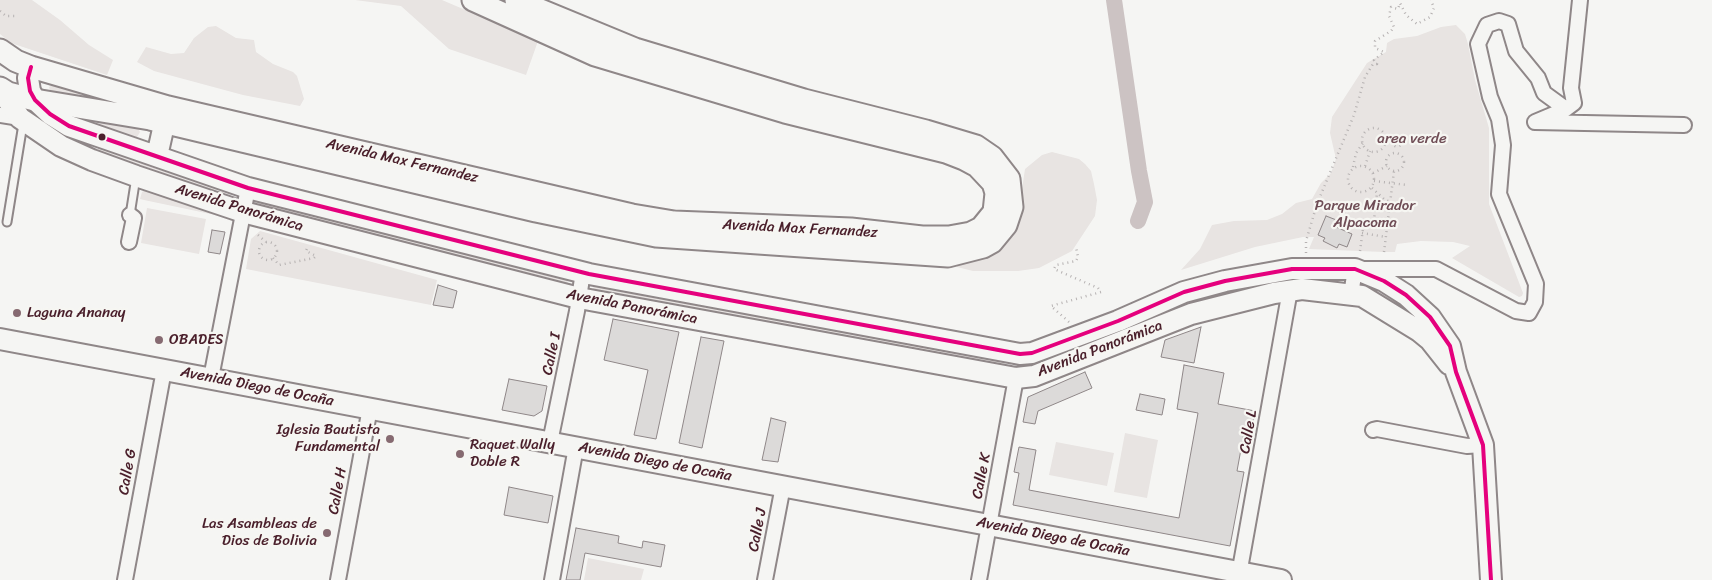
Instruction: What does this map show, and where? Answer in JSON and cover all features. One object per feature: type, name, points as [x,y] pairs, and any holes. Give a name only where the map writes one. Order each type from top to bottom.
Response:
[{"type":"main road","name":"Avenida Max Fernandez","points":[[472,0],[574,36]]},
{"type":"main road","name":"Avenida Max Fernandez","points":[[35,100],[167,115],[632,216],[657,228],[704,224],[851,230],[931,237],[971,233],[989,220],[994,212],[996,193],[990,178],[977,166],[946,152],[884,128],[785,112],[595,55],[574,36],[516,0]]},
{"type":"main road","points":[[1,54],[31,67],[28,78],[30,91],[35,100]]},
{"type":"main road","name":"Avenida Max Fernandez","points":[[31,67],[167,115]]},
{"type":"main road","name":"Avenida Panorámica","points":[[0,88],[8,93],[35,100],[50,114],[69,126],[248,188],[583,272],[1020,354],[1032,353],[1109,324],[1184,292],[1233,279],[1358,260],[1384,281],[1406,295],[1430,317],[1450,346],[1456,372],[1483,445],[1490,580]]},
{"type":"main road","name":"Avenida Panorámica","points":[[0,88],[22,120],[61,146],[136,176],[243,212],[579,298],[1016,378],[1034,376],[1191,314],[1290,290],[1302,289],[1362,296],[1419,331],[1430,340],[1456,372]]},
{"type":"main road","points":[[157,156],[167,115]]},
{"type":"main road","points":[[1290,290],[1292,269]]},
{"type":"main road","name":"Avenida Diego de Ocaña","points":[[0,339],[989,525],[1239,576],[1281,580]]},
{"type":"main road","points":[[1016,378],[1020,354]]},
{"type":"street","points":[[1580,0],[1571,88],[1574,102],[1566,110],[1535,122],[1684,125]]},
{"type":"street","points":[[1351,295],[1358,260],[1436,269],[1516,311],[1529,313],[1535,302],[1536,284],[1499,194],[1503,145],[1499,119],[1490,97],[1478,44],[1487,25],[1499,21],[1508,24],[1516,51],[1538,78],[1544,93],[1566,110]]},
{"type":"street","points":[[0,115],[22,120]]},
{"type":"street","points":[[211,378],[248,188]]},
{"type":"street","points":[[129,242],[134,218],[130,215]]},
{"type":"street","name":"Calle I","points":[[550,442],[583,272]]},
{"type":"street","name":"Calle L","points":[[1239,576],[1290,290]]},
{"type":"street","name":"Calle G","points":[[125,580],[164,370]]},
{"type":"street","name":"Calle K","points":[[979,580],[1016,378]]},
{"type":"street","name":"Calle H","points":[[338,580],[370,408]]},
{"type":"street","points":[[1373,430],[1377,429],[1467,446],[1483,445]]},
{"type":"street","points":[[552,580],[576,447]]},
{"type":"street","name":"Calle J","points":[[765,580],[783,486]]},
{"type":"lane","points":[[7,222],[22,120]]},
{"type":"lane","points":[[130,215],[136,176]]},
{"type":"path","points":[[1307,255],[1306,241],[1317,204],[1354,115],[1365,77],[1373,64],[1377,64],[1374,60],[1384,52],[1375,48],[1375,41],[1394,27],[1389,16],[1391,7],[1398,9],[1400,4],[1406,15],[1417,24],[1430,17],[1434,8],[1431,0]]},
{"type":"path","points":[[0,11],[6,16],[17,16]]},
{"type":"path","points":[[1353,168],[1365,167],[1373,173],[1374,181],[1372,188],[1364,192],[1352,190],[1347,179],[1365,134],[1374,129],[1382,131],[1386,141]]},
{"type":"path","points":[[1386,141],[1391,141],[1396,136],[1400,137],[1401,144],[1396,146]]},
{"type":"path","points":[[1363,143],[1370,151],[1380,151],[1386,141]]},
{"type":"path","points":[[1391,141],[1396,146],[1396,153]]},
{"type":"path","points":[[1365,167],[1370,151]]},
{"type":"path","points":[[1387,166],[1387,158],[1396,153]]},
{"type":"path","points":[[1387,166],[1394,171],[1401,170],[1404,162],[1403,157],[1396,153]]},
{"type":"path","points":[[1373,173],[1387,166]]},
{"type":"path","points":[[1384,252],[1392,202],[1394,171]]},
{"type":"path","points":[[1374,181],[1407,185]]},
{"type":"path","points":[[1372,188],[1385,200],[1392,202]]},
{"type":"path","points":[[1358,260],[1363,229],[1374,220],[1377,193]]},
{"type":"path","points":[[1362,233],[1386,238]]},
{"type":"path","points":[[256,234],[266,242],[274,244],[277,248],[273,258]]},
{"type":"path","points":[[266,242],[260,248],[260,254],[266,260],[273,258]]},
{"type":"path","points":[[273,258],[279,265],[314,258],[316,256],[306,251],[308,245]]},
{"type":"path","points":[[1074,326],[1052,306],[1101,292],[1098,288],[1054,269],[1056,265],[1076,261],[1078,257],[1076,247]]},
{"type":"green space","points":[[0,0],[32,0],[60,20],[89,45],[113,60],[107,75],[11,43],[0,34]]},
{"type":"green space","points":[[355,0],[442,0],[538,41],[526,75],[449,49],[401,6]]},
{"type":"green space","name":"area verde","points":[[1456,25],[1465,34],[1475,80],[1489,128],[1489,204],[1523,293],[1522,296],[1519,297],[1452,258],[1470,246],[1453,242],[1421,241],[1397,244],[1395,252],[1384,252],[1309,249],[1314,237],[1303,237],[1255,247],[1181,270],[1200,249],[1212,225],[1234,221],[1267,220],[1282,214],[1296,203],[1312,199],[1321,183],[1331,173],[1336,159],[1330,133],[1332,117],[1367,63],[1386,52],[1387,43],[1394,39],[1417,36],[1441,27]]},
{"type":"green space","points":[[216,26],[236,38],[254,40],[256,52],[273,64],[293,72],[297,76],[304,99],[300,106],[243,95],[154,71],[137,62],[146,47],[171,54],[184,53],[194,38],[208,27]]},
{"type":"green space","points":[[54,84],[99,98],[143,108],[51,94],[49,87]]},
{"type":"green space","points":[[81,119],[137,127],[140,132],[134,138]]},
{"type":"green space","points":[[99,147],[230,192],[231,195],[229,197],[97,151]]},
{"type":"green space","points":[[1052,152],[1079,159],[1091,171],[1094,184],[1097,200],[1095,216],[1072,251],[1039,268],[1018,271],[973,271],[957,267],[961,254],[1021,196],[1025,169],[1042,155]]},
{"type":"green space","points":[[145,190],[220,216],[140,199],[142,192]]},
{"type":"green space","points":[[260,202],[567,280],[568,283],[565,284],[259,206]]},
{"type":"green space","points":[[147,208],[206,219],[199,254],[141,243]]},
{"type":"green space","points":[[260,231],[437,280],[431,305],[246,269],[251,239]]},
{"type":"green space","points":[[594,285],[1003,362],[1004,364],[1003,366],[593,289]]},
{"type":"green space","points":[[1125,433],[1158,440],[1147,498],[1114,492]]},
{"type":"green space","points":[[1056,442],[1114,453],[1107,486],[1049,475]]},
{"type":"green space","points":[[588,558],[644,569],[641,580],[584,580]]},
{"type":"building","points":[[1326,216],[1339,221],[1336,227],[1352,234],[1347,247],[1339,244],[1337,248],[1323,241],[1325,238],[1318,235]]},
{"type":"building","points":[[212,230],[225,232],[220,254],[208,252]]},
{"type":"building","points":[[438,285],[457,291],[453,308],[433,305]]},
{"type":"building","points":[[613,319],[679,332],[656,439],[634,435],[648,370],[604,360]]},
{"type":"building","points":[[1201,327],[1194,363],[1161,357],[1165,340]]},
{"type":"building","points":[[701,337],[724,341],[702,448],[679,443]]},
{"type":"building","points":[[1184,365],[1224,373],[1218,404],[1255,411],[1253,423],[1246,422],[1237,471],[1244,472],[1230,546],[1013,505],[1019,473],[1014,472],[1019,447],[1036,450],[1029,490],[1179,518],[1198,413],[1177,409]]},
{"type":"building","points":[[1085,372],[1092,388],[1038,411],[1035,424],[1023,422],[1028,397]]},
{"type":"building","points":[[509,379],[547,386],[542,411],[534,416],[502,410]]},
{"type":"building","points":[[1140,394],[1165,399],[1162,415],[1136,410]]},
{"type":"building","points":[[771,418],[786,422],[778,462],[762,460]]},
{"type":"building","points":[[509,487],[553,496],[548,523],[504,515]]},
{"type":"building","points":[[576,528],[619,536],[618,543],[642,548],[643,541],[665,545],[661,567],[585,553],[580,580],[566,580]]},
{"type":"waterway","points":[[1114,0],[1145,202],[1138,221]]},
{"type":"transit line","points":[[31,67],[28,78],[30,91],[35,100],[50,114],[69,126],[248,188],[589,274],[1020,354],[1032,353],[1118,321],[1184,292],[1225,281],[1292,269],[1355,269],[1384,281],[1406,295],[1430,317],[1450,346],[1456,372],[1483,445],[1491,580]]},
{"type":"place","name":"Laguna Ananay","points":[[17,313]]},
{"type":"place","name":"OBADES","points":[[159,340]]},
{"type":"place","name":"Iglesia Bautista Fundamental","points":[[390,439]]},
{"type":"place","name":"Raquet Wally Doble R","points":[[460,454]]},
{"type":"place","name":"Las Asambleas de Dios de Bolivia","points":[[327,533]]},
{"type":"park label","name":"Parque Mirador Alpacoma","points":[[1365,214]]}]
